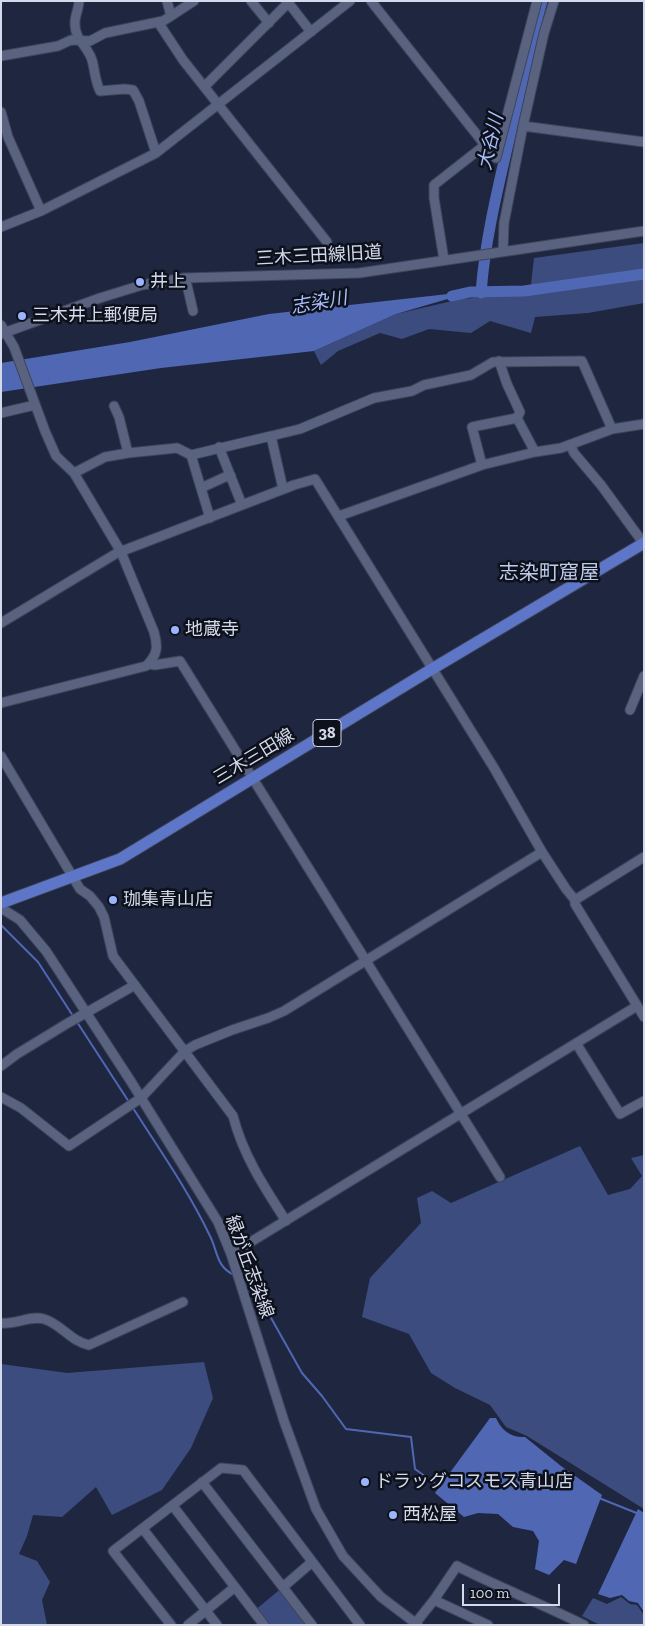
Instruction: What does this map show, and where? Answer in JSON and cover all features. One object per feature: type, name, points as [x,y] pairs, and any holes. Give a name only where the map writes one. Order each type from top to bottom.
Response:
[{"type":"main road","name":"三木三田線","points":[[1,903],[120,859],[432,669],[644,544]]},
{"type":"street","points":[[79,1],[74,23],[76,34],[92,61],[95,82],[100,91],[133,90],[139,102],[156,153]]},
{"type":"street","points":[[167,1],[171,16]]},
{"type":"street","points":[[1,56],[58,46],[71,40],[90,41],[106,33],[158,22],[194,1]]},
{"type":"street","points":[[251,1],[269,23]]},
{"type":"street","points":[[1,227],[41,211],[156,153],[350,1]]},
{"type":"street","points":[[371,1],[496,158],[537,1]]},
{"type":"street","points":[[503,251],[504,223],[523,126],[544,33],[554,1]]},
{"type":"street","points":[[205,86],[269,23],[287,2],[311,32]]},
{"type":"street","points":[[158,22],[183,60],[327,242]]},
{"type":"street","points":[[1,112],[8,137],[41,211]]},
{"type":"street","points":[[523,126],[644,142]]},
{"type":"street","points":[[444,260],[434,198],[434,185],[485,145]]},
{"type":"street","name":"三木三田線旧道","points":[[3,330],[142,285],[184,278],[360,273],[644,231]]},
{"type":"street","points":[[184,278],[193,311]]},
{"type":"street","points":[[3,330],[14,347],[56,456],[74,473],[121,552],[158,645],[156,653],[149,664]]},
{"type":"street","points":[[74,473],[105,457],[176,448],[191,455],[300,429],[374,398],[412,391],[424,385],[470,375],[493,362],[499,361],[582,361],[612,430]]},
{"type":"street","points":[[499,361],[520,412],[518,418],[535,452]]},
{"type":"street","points":[[1,413],[35,405]]},
{"type":"street","points":[[114,406],[119,417],[128,453]]},
{"type":"street","points":[[482,465],[472,427],[518,418]]},
{"type":"street","points":[[339,516],[482,465],[535,452],[571,446],[584,439],[612,430],[644,424]]},
{"type":"street","points":[[271,436],[283,489]]},
{"type":"street","points":[[571,446],[574,453],[601,485],[644,544]]},
{"type":"street","points":[[219,447],[242,505]]},
{"type":"street","points":[[191,455],[210,518]]},
{"type":"street","points":[[201,488],[231,476]]},
{"type":"street","points":[[1,623],[121,552],[283,489],[316,479],[494,768],[542,852],[566,890],[575,900],[575,904],[644,1018]]},
{"type":"street","points":[[1,703],[136,669],[149,664],[155,665],[180,661],[500,1177]]},
{"type":"street","points":[[630,710],[644,676]]},
{"type":"street","points":[[1,756],[80,889],[90,896],[104,917],[113,956],[233,1116],[239,1139],[258,1179],[286,1220]]},
{"type":"street","points":[[1,1097],[21,1108],[69,1146],[141,1098],[185,1051],[232,1030],[284,1011],[542,852]]},
{"type":"street","points":[[575,900],[644,857]]},
{"type":"street","name":"緑が丘志染線","points":[[1,908],[20,920],[46,951],[218,1222],[231,1254],[284,1421],[316,1509],[343,1556],[381,1597],[416,1624]]},
{"type":"street","points":[[1,1066],[68,1023],[135,986]]},
{"type":"street","points":[[231,1254],[637,1006]]},
{"type":"street","points":[[576,1043],[620,1114],[644,1101]]},
{"type":"street","points":[[1,1323],[8,1324],[36,1318],[45,1319],[79,1343],[89,1345],[183,1302]]},
{"type":"street","points":[[171,1625],[113,1552],[221,1468],[243,1470],[360,1625]]},
{"type":"street","points":[[202,1482],[312,1625]]},
{"type":"street","points":[[172,1506],[264,1625]]},
{"type":"street","points":[[143,1529],[217,1625]]},
{"type":"street","points":[[282,1587],[312,1562]]},
{"type":"street","points":[[416,1624],[457,1566],[584,1625]]},
{"type":"street","points":[[188,1625],[235,1587]]},
{"type":"street","points":[[434,1600],[488,1625]]},
{"type":"shaded area","points":[[644,243],[644,303],[588,313],[535,317],[531,333],[490,321],[471,333],[429,329],[402,339],[380,333],[338,351],[321,365],[314,351],[396,314],[461,299],[530,293],[534,258]]},
{"type":"shaded area","points":[[475,291],[396,314],[314,351],[161,368],[1,392],[1,363],[130,342],[269,314]]},
{"type":"shaded area","points":[[580,1146],[608,1195],[630,1189],[642,1176],[631,1158],[644,1155],[644,1509],[527,1436],[506,1427],[490,1405],[455,1388],[431,1373],[409,1334],[362,1317],[370,1278],[421,1223],[417,1198],[432,1191],[451,1203]]},
{"type":"shaded area","points":[[204,1362],[213,1398],[191,1448],[162,1490],[112,1515],[96,1487],[62,1517],[33,1515],[19,1554],[37,1561],[50,1582],[42,1600],[47,1625],[1,1625],[1,1364],[67,1373]]},
{"type":"shaded area","points":[[490,1418],[496,1418],[504,1430],[511,1435],[525,1437],[561,1466],[602,1495],[576,1564],[564,1560],[549,1575],[535,1569],[539,1541],[533,1531],[513,1527],[498,1514],[478,1513],[464,1517],[435,1493]]},
{"type":"shaded area","points":[[638,1509],[644,1513],[644,1612],[638,1603],[629,1601],[622,1595],[610,1598],[598,1594]]},
{"type":"shaded area","points":[[283,1587],[312,1625],[264,1625],[254,1611]]},
{"type":"shaded area","points":[[621,1597],[630,1604],[637,1605],[644,1615],[644,1625],[600,1625],[582,1616],[593,1598],[607,1604]]},
{"type":"waterway","name":"大谷川","points":[[481,293],[493,211],[542,1]]},
{"type":"waterway","name":"志染川","points":[[452,296],[470,292],[524,291],[644,274]]},
{"type":"waterway","points":[[1,925],[38,962],[73,1016]]},
{"type":"waterway","points":[[77,1022],[129,1102]]},
{"type":"waterway","points":[[133,1108],[192,1202],[212,1240],[223,1267],[234,1275]]},
{"type":"waterway","points":[[242,1280],[249,1283],[257,1293],[302,1373],[322,1396],[346,1429],[411,1437],[415,1469],[440,1487]]},
{"type":"waterway","points":[[599,1498],[639,1514]]},
{"type":"place","name":"井上","points":[[140,282]]},
{"type":"place","name":"三木井上郵便局","points":[[22,316]]},
{"type":"place","name":"地蔵寺","points":[[175,630]]},
{"type":"place","name":"珈集青山店","points":[[113,900]]},
{"type":"place","name":"ドラッグコスモス青山店","points":[[365,1482]]},
{"type":"place","name":"西松屋","points":[[393,1515]]},
{"type":"district","name":"志染町窟屋","points":[[549,573]]}]
